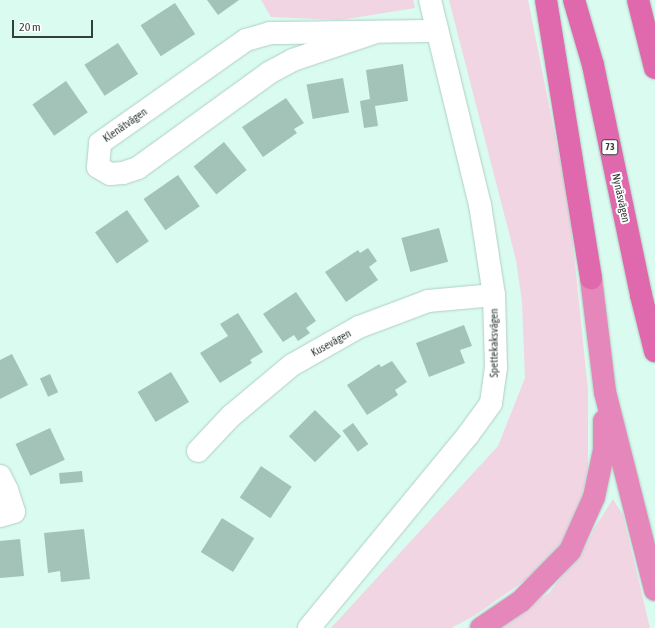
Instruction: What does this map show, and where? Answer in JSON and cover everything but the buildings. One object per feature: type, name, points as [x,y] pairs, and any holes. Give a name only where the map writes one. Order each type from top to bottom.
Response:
[{"type":"highway","points":[[546,0],[591,278],[605,392],[655,590]]},
{"type":"highway","name":"Nynäsvägen","points":[[574,0],[593,65],[641,295],[655,351]]},
{"type":"highway","points":[[638,0],[655,68]]},
{"type":"highway","points":[[481,628],[521,601],[570,551],[594,497],[604,450],[605,392]]},
{"type":"street","name":"Spettekaksvägen","points":[[309,628],[468,435],[491,403],[496,367],[494,295],[480,205],[430,0]]},
{"type":"street","name":"Klenätvägen","points":[[373,32],[293,60],[270,72],[138,168],[123,173],[110,174],[98,167],[100,143],[246,40],[270,33],[437,31]]},
{"type":"street","name":"Kusevägen","points":[[198,451],[231,416],[292,365],[359,327],[428,301],[494,295]]},
{"type":"street","points":[[0,476],[7,490],[14,512],[0,516]]},
{"type":"shaded area","points":[[261,0],[413,0],[415,8],[341,20],[271,17]]},
{"type":"shaded area","points":[[449,0],[528,0],[569,205],[588,390],[588,468],[580,507],[560,545],[534,574],[474,616],[451,628],[331,628],[498,446],[525,378],[522,302],[516,260]]},
{"type":"shaded area","points":[[613,499],[623,515],[650,628],[499,628],[550,592],[586,545],[595,527]]}]
